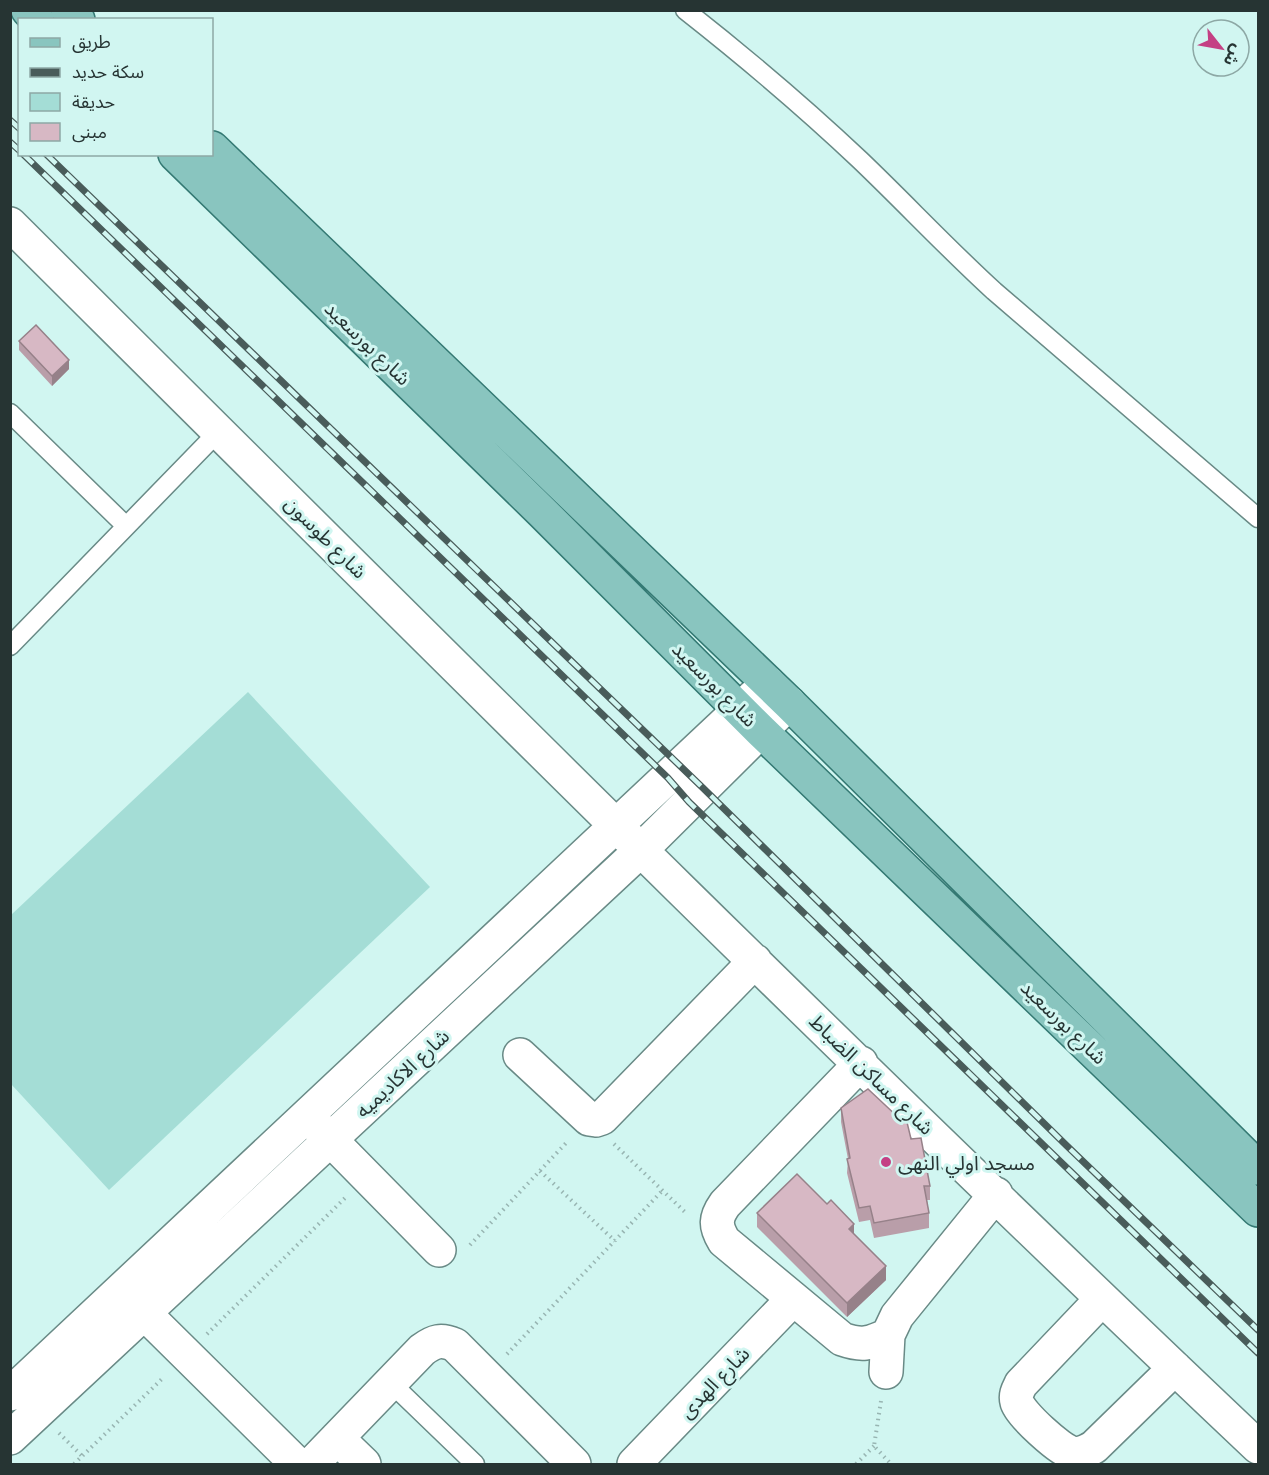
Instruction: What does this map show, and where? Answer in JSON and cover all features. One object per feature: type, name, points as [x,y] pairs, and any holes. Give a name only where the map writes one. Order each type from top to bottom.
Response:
[{"type":"main road","name":"شارع بورسعيد","points":[[213,149],[778,693],[1258,1168]]},
{"type":"main road","name":"شارع بورسعيد","points":[[177,156],[542,512],[751,720],[1258,1210]]},
{"type":"street","name":"شارع طوسون","points":[[10,224],[641,850]]},
{"type":"street","name":"شارع الاكاديميه","points":[[10,1438],[641,850],[751,720],[778,693]]},
{"type":"street","name":"شارع الاكاديميه","points":[[10,1394],[617,826],[751,720]]},
{"type":"street","name":"شارع مساكن الضباط","points":[[641,850],[1102,1299],[1258,1447]]},
{"type":"street","points":[[520,1055],[589,1119],[596,1120],[610,1112],[755,961]]},
{"type":"street","points":[[861,1063],[725,1204],[717,1215],[716,1229],[724,1241],[842,1339],[857,1344],[873,1342],[888,1335]]},
{"type":"street","points":[[308,1116],[439,1250]]},
{"type":"street","points":[[886,1372],[888,1335],[897,1316],[996,1194]]},
{"type":"street","points":[[121,1290],[297,1464]]},
{"type":"street","name":"شارع الهدى","points":[[634,1464],[793,1299]]},
{"type":"street","points":[[1102,1299],[1021,1384],[1016,1394],[1017,1404],[1023,1413],[1062,1448],[1072,1454],[1084,1453],[1094,1447],[1175,1368]]},
{"type":"street","points":[[312,1464],[422,1350],[432,1342],[444,1340],[455,1345],[574,1464]]},
{"type":"street","points":[[337,1438],[364,1464]]},
{"type":"lane","points":[[686,10],[806,109],[994,291],[1258,518]]},
{"type":"lane","points":[[10,413],[126,526]]},
{"type":"lane","points":[[10,646],[219,431]]},
{"type":"lane","points":[[391,1383],[475,1464]]},
{"type":"path","points":[[439,1250],[456,1254],[473,1243],[589,1119],[680,1209],[697,1222],[716,1229]]},
{"type":"path","points":[[540,1171],[615,1241]]},
{"type":"path","points":[[74,1464],[366,1176]]},
{"type":"path","points":[[486,1376],[662,1191]]},
{"type":"path","points":[[856,1464],[874,1446],[886,1372]]},
{"type":"path","points":[[874,1446],[891,1464]]},
{"type":"green space","points":[[248,692],[430,887],[109,1190],[11,1084],[11,915]]},
{"type":"building","points":[[36,325],[69,360],[52,376],[19,341]]},
{"type":"building","name":"مسجد اولي النهى","points":[[868,1089],[900,1119],[906,1118],[911,1139],[921,1138],[930,1186],[924,1186],[929,1213],[874,1223],[870,1206],[859,1208],[847,1159],[850,1158],[841,1108]]},
{"type":"building","points":[[797,1174],[827,1204],[831,1200],[854,1224],[849,1229],[886,1266],[847,1303],[757,1213]]},
{"type":"railway","points":[[10,120],[18,127]]},
{"type":"railway","points":[[10,142],[18,149]]},
{"type":"railway","points":[[25,156],[1258,1353]]},
{"type":"railway","points":[[48,156],[703,788],[1258,1330]]},
{"type":"place","name":"مسجد اولي النهى","points":[[886,1162]]}]
